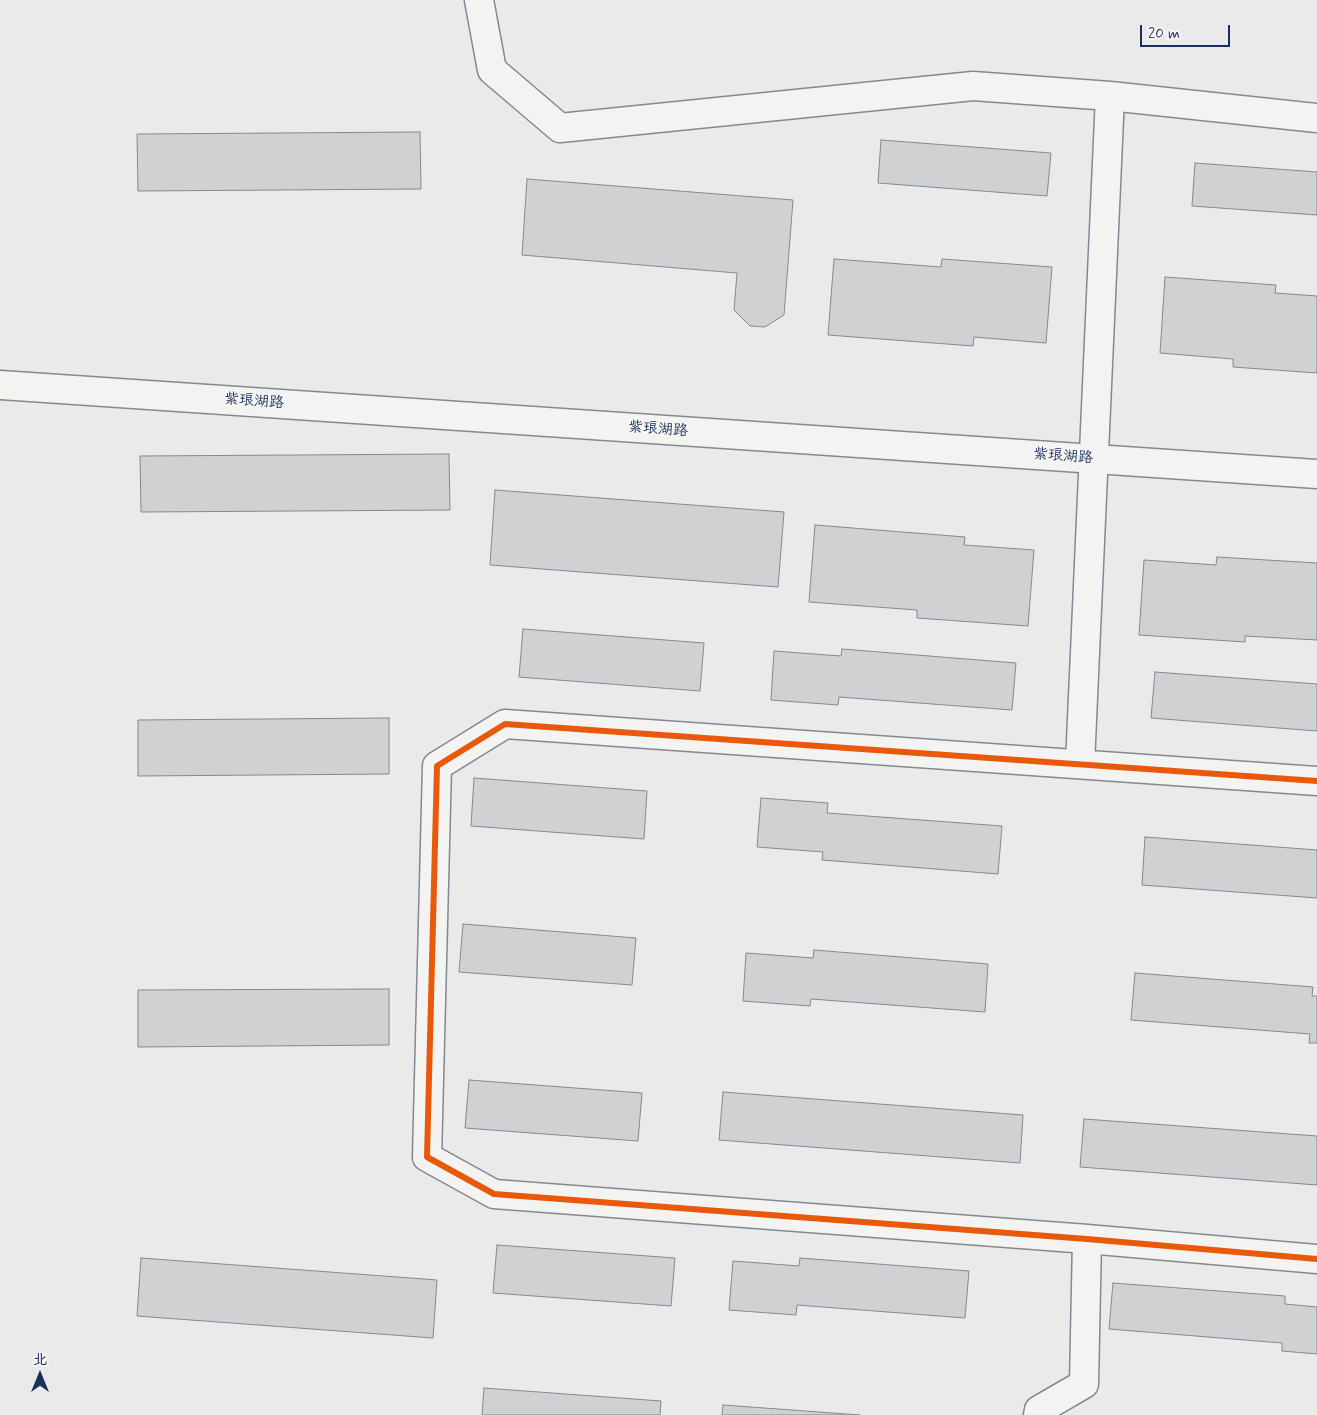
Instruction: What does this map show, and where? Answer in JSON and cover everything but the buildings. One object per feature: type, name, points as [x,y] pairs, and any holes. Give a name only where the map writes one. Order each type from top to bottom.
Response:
[{"type":"street","points":[[479,0],[492,70],[560,128],[973,86],[1110,96],[1317,118]]},
{"type":"street","points":[[1080,764],[1110,96]]},
{"type":"street","name":"紫琅湖路","points":[[0,385],[1317,474]]},
{"type":"street","points":[[1317,781],[505,724],[437,766],[427,1157],[494,1194],[1087,1238],[1317,1259]]},
{"type":"street","points":[[1038,1415],[1038,1410],[1084,1384],[1087,1238]]},
{"type":"cycle path","points":[[1317,781],[505,724],[437,766],[427,1157],[494,1194],[1087,1239],[1317,1259]]}]
